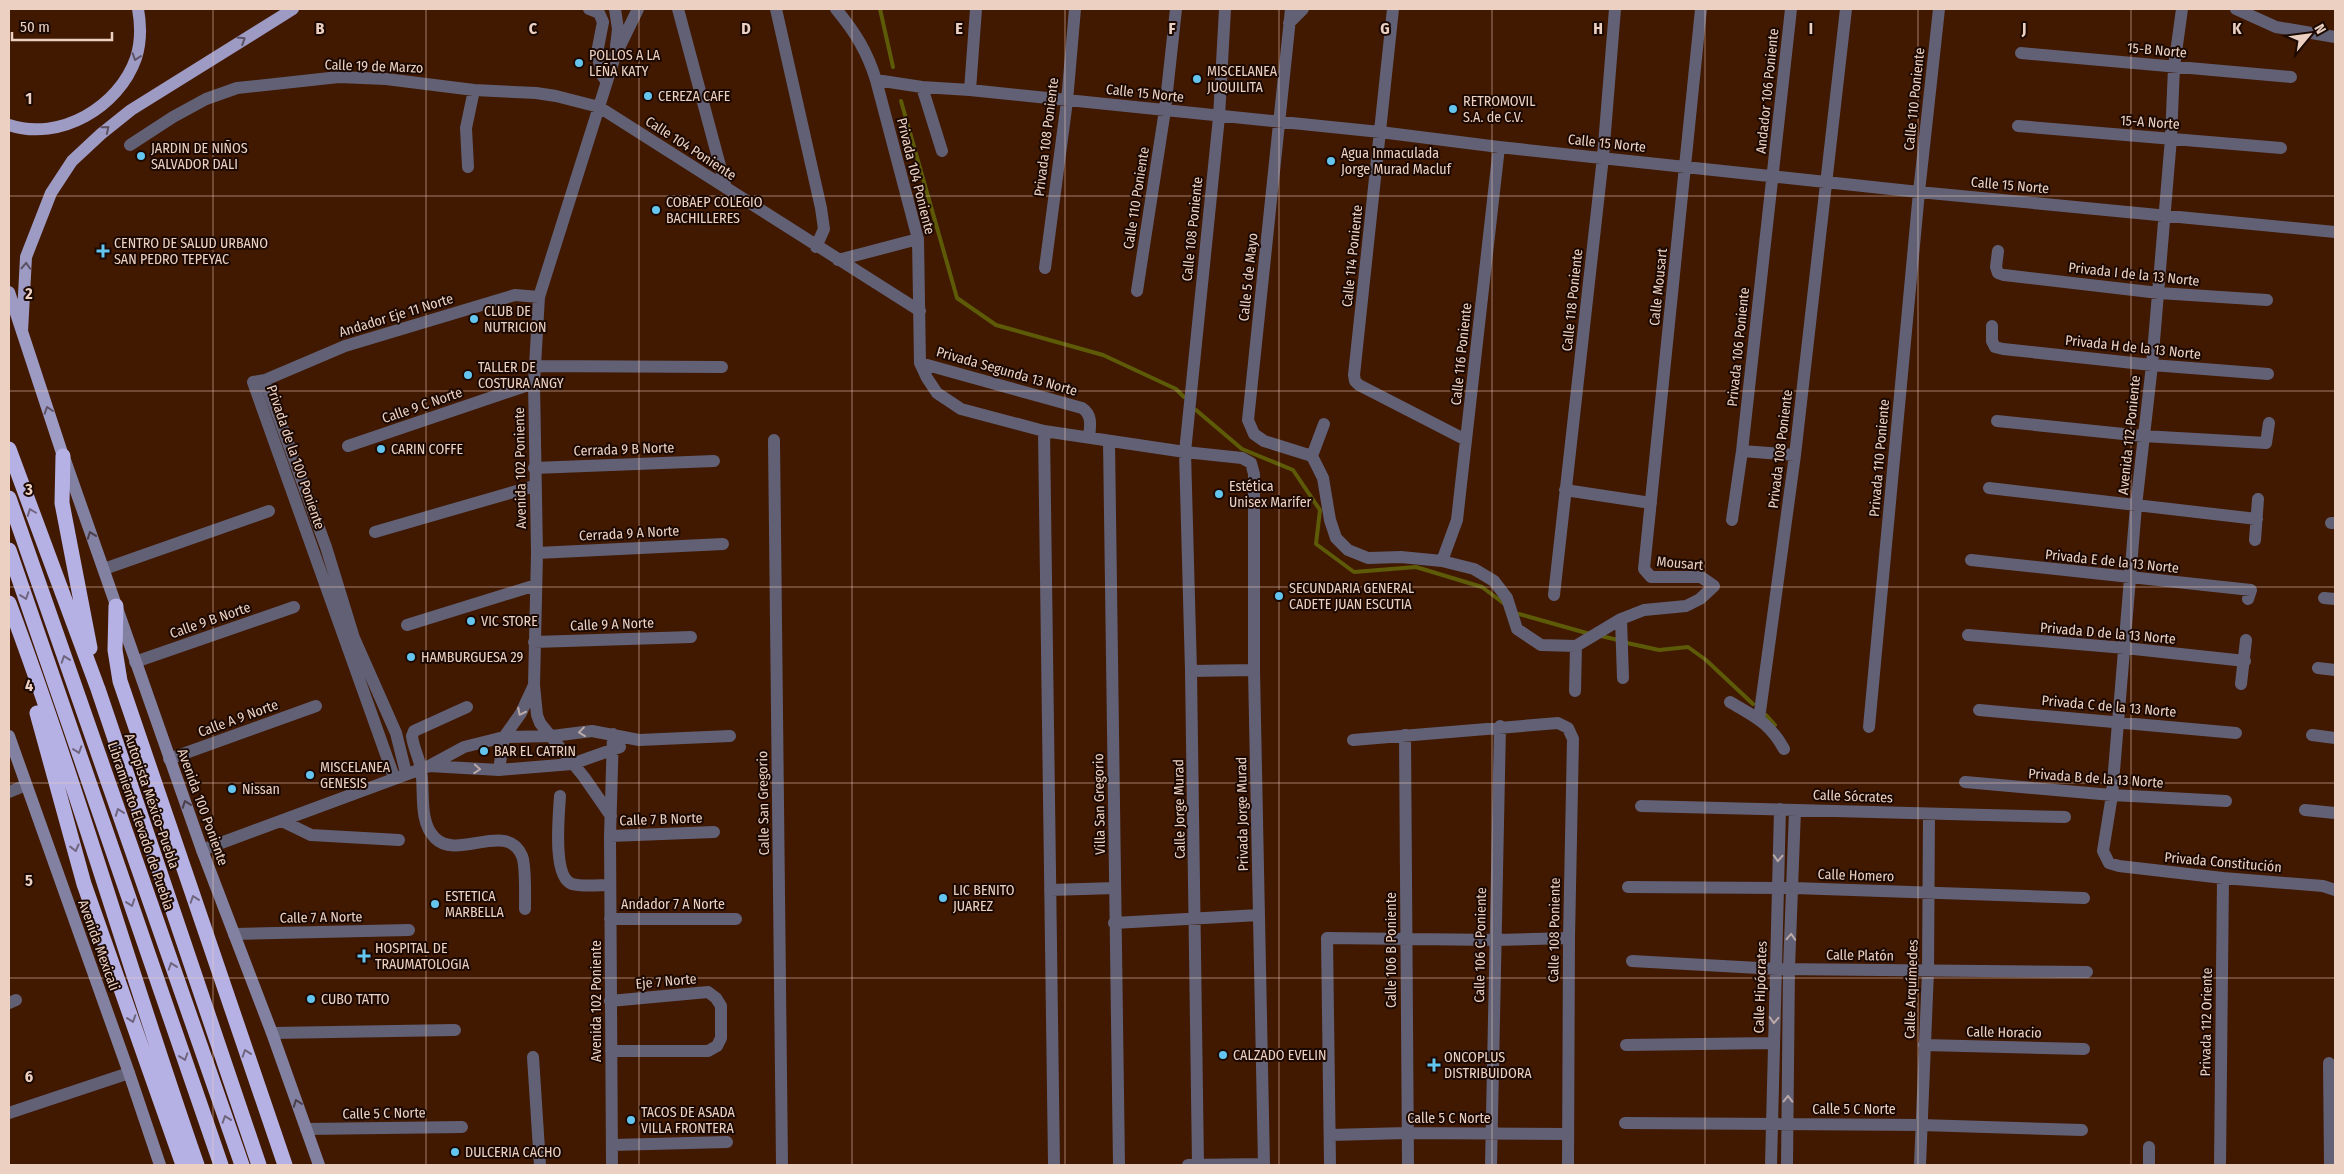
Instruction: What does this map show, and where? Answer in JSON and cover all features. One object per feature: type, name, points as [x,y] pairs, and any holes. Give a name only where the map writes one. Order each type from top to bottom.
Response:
[{"type":"highway","name":"Autopista México-Puebla","points":[[9,449],[98,689],[259,1165]]},
{"type":"highway","points":[[63,456],[62,503],[98,689]]},
{"type":"highway","name":"Libramiento Elevado de Puebla","points":[[9,498],[242,1165]]},
{"type":"highway","points":[[9,550],[221,1165]]},
{"type":"highway","points":[[9,603],[65,765],[162,1064],[197,1165]]},
{"type":"highway","points":[[116,606],[115,650],[125,696],[285,1165]]},
{"type":"highway","points":[[9,620],[71,831],[84,884],[184,1165]]},
{"type":"main road","points":[[9,125],[32,130],[59,127],[88,115],[106,101],[128,76],[136,56],[140,33],[138,9]]},
{"type":"main road","points":[[22,332],[26,257],[52,193],[72,161],[100,134],[131,110],[294,9]]},
{"type":"main road","points":[[9,292],[63,456]]},
{"type":"street","points":[[589,9],[599,13],[603,22],[597,53],[598,64],[607,82]]},
{"type":"street","name":"Avenida 102 Poniente","points":[[615,9],[618,30],[615,56]]},
{"type":"street","name":"Avenida 102 Poniente","points":[[611,816],[552,736],[540,723],[537,715],[534,685],[537,553],[534,486],[534,383],[540,297],[615,56],[638,9]]},
{"type":"street","points":[[678,9],[726,188]]},
{"type":"street","points":[[776,9],[821,208],[824,229],[816,247]]},
{"type":"street","name":"Privada 104 Poniente","points":[[836,9],[868,54],[918,239],[920,363]]},
{"type":"street","points":[[970,90],[976,9]]},
{"type":"street","name":"Privada 108 Poniente","points":[[1045,268],[1066,101],[1075,9]]},
{"type":"street","name":"Calle 110 Poniente","points":[[1137,291],[1165,110],[1176,9]]},
{"type":"street","name":"Calle 108 Poniente","points":[[1185,452],[1219,117],[1225,9]]},
{"type":"street","name":"Calle 5 de Mayo","points":[[1291,9],[1248,420],[1254,434],[1264,441],[1312,456]]},
{"type":"street","points":[[1289,23],[1302,9]]},
{"type":"street","name":"Calle 114 Poniente","points":[[1393,9],[1354,375],[1355,381],[1466,440]]},
{"type":"street","name":"Calle 118 Poniente","points":[[1554,594],[1602,158],[1615,9]]},
{"type":"street","name":"Calle Mousart","points":[[1644,569],[1701,9]]},
{"type":"street","name":"Andador 106 Poniente","points":[[1772,177],[1791,9]]},
{"type":"street","name":"Privada 108 Poniente","points":[[1759,718],[1795,455],[1846,9]]},
{"type":"street","name":"Calle 110 Poniente","points":[[1919,192],[1939,9]]},
{"type":"street","name":"Avenida 112 Poniente","points":[[2109,863],[2103,851],[2112,795],[2116,722],[2126,648],[2136,506],[2159,293],[2163,215],[2171,138],[2174,67],[2182,9]]},
{"type":"street","points":[[2236,9],[2276,27],[2335,37]]},
{"type":"street","name":"15-B Norte","points":[[2021,52],[2291,77]]},
{"type":"street","name":"Calle 19 de Marzo","points":[[130,145],[173,117],[206,99],[237,88],[339,77],[386,79],[474,90],[556,96],[599,107]]},
{"type":"street","name":"Calle 15 Norte","points":[[876,80],[922,87],[970,90],[1380,132],[1685,168],[2335,232]]},
{"type":"street","points":[[922,87],[942,151]]},
{"type":"street","points":[[468,167],[466,128],[474,90]]},
{"type":"street","name":"Calle 104 Poniente","points":[[599,107],[816,247],[920,311]]},
{"type":"street","name":"15-A Norte","points":[[2018,126],[2281,148]]},
{"type":"street","name":"Calle 116 Poniente","points":[[1442,561],[1457,520],[1499,147]]},
{"type":"street","name":"Privada 106 Poniente","points":[[1732,520],[1742,451],[1772,177]]},
{"type":"street","name":"Privada 110 Poniente","points":[[1869,727],[1919,192]]},
{"type":"street","points":[[838,260],[918,239]]},
{"type":"street","name":"Privada I de la 13 Norte","points":[[1998,251],[1996,267],[1998,273],[2159,293],[2267,300]]},
{"type":"street","name":"Andador Eje 11 Norte","points":[[265,380],[337,349],[373,337],[515,295],[540,297]]},
{"type":"street","name":"Privada H de la 13 Norte","points":[[1992,326],[1992,341],[1995,347],[2152,365],[2268,374]]},
{"type":"street","points":[[920,363],[937,393],[961,409],[1044,430],[1185,452]]},
{"type":"street","name":"Privada Segunda 13 Norte","points":[[920,363],[1082,408],[1088,412],[1090,418],[1090,438]]},
{"type":"street","points":[[535,366],[722,367]]},
{"type":"street","name":"Privada de la 100 Poniente","points":[[394,777],[254,382],[265,380],[326,547],[354,638],[396,734],[406,773]]},
{"type":"street","name":"Calle 9 C Norte","points":[[348,446],[534,383]]},
{"type":"street","points":[[1997,421],[2143,436],[2266,443],[2269,423]]},
{"type":"street","points":[[1324,424],[1312,456],[1323,478],[1330,520],[1336,538],[1348,550],[1368,558],[1442,561],[1474,569],[1494,581],[1507,598],[1517,629],[1541,645],[1576,646],[1621,619],[1622,678]]},
{"type":"street","points":[[1044,430],[1054,1165]]},
{"type":"street","name":"Calle San Gregorio","points":[[774,440],[782,1165]]},
{"type":"street","name":"Villa San Gregorio","points":[[1109,441],[1114,923],[1119,1165]]},
{"type":"street","points":[[1742,451],[1795,455]]},
{"type":"street","name":"Privada Jorge Murad","points":[[1185,452],[1242,458],[1251,463],[1254,474],[1254,670],[1264,1165]]},
{"type":"street","name":"Calle Jorge Murad","points":[[1185,452],[1191,671],[1198,1165]]},
{"type":"street","name":"Avenida 100 Poniente","points":[[63,456],[202,850],[272,1033],[319,1165]]},
{"type":"street","name":"Cerrada 9 B Norte","points":[[534,468],[714,461]]},
{"type":"street","points":[[375,532],[534,486]]},
{"type":"street","points":[[1988,488],[2257,519]]},
{"type":"street","points":[[1565,490],[1651,503]]},
{"type":"street","points":[[2255,540],[2258,499]]},
{"type":"street","points":[[104,569],[269,511]]},
{"type":"street","name":"Cerrada 9 A Norte","points":[[537,553],[723,544]]},
{"type":"street","name":"Privada E de la 13 Norte","points":[[1971,560],[2250,594]]},
{"type":"street","name":"Mousart","points":[[1621,619],[1644,610],[1686,606],[1700,599],[1714,586],[1701,577],[1651,577],[1644,569]]},
{"type":"street","points":[[407,625],[536,585]]},
{"type":"street","name":"Calle 9 B Norte","points":[[135,662],[294,607]]},
{"type":"street","name":"Privada D de la 13 Norte","points":[[1968,635],[2126,648],[2245,661]]},
{"type":"street","name":"Calle 9 A Norte","points":[[534,642],[691,637]]},
{"type":"street","points":[[2241,684],[2246,640]]},
{"type":"street","points":[[1575,691],[1576,646]]},
{"type":"street","points":[[2318,668],[2335,670]]},
{"type":"street","points":[[1191,671],[1254,670]]},
{"type":"street","points":[[498,770],[504,737],[521,713],[534,685]]},
{"type":"street","points":[[1730,702],[1759,718],[1774,732],[1784,749]]},
{"type":"street","name":"Calle A 9 Norte","points":[[169,758],[316,706]]},
{"type":"street","points":[[467,707],[414,731],[412,742],[425,767],[425,820],[436,839],[446,845],[494,840],[515,845],[522,856],[525,909]]},
{"type":"street","name":"Privada C de la 13 Norte","points":[[1980,710],[2236,733]]},
{"type":"street","name":"Calle 108 Poniente","points":[[1500,726],[1558,723],[1568,728],[1573,739],[1568,938],[1568,1165]]},
{"type":"street","points":[[1353,740],[1500,726]]},
{"type":"street","name":"Calle 106 C Poniente","points":[[1491,1165],[1500,726]]},
{"type":"street","points":[[202,850],[425,767],[464,747],[504,737],[552,736],[592,731],[639,740],[730,736]]},
{"type":"street","name":"Avenida 102 Poniente","points":[[612,1165],[610,836],[613,734]]},
{"type":"street","name":"Calle 106 B Poniente","points":[[1405,735],[1408,1165]]},
{"type":"street","name":"Avenida Mexicali","points":[[9,736],[160,1165]]},
{"type":"street","points":[[2312,736],[2335,738]]},
{"type":"street","points":[[425,767],[498,770],[572,764],[639,740]]},
{"type":"street","name":"Privada B de la 13 Norte","points":[[1965,782],[2112,795],[2226,801]]},
{"type":"street","points":[[9,792],[26,786]]},
{"type":"street","points":[[560,796],[559,867],[564,879],[572,884],[610,885]]},
{"type":"street","name":"Calle Sócrates","points":[[1640,806],[2065,817]]},
{"type":"street","name":"Calle Hipócrates","points":[[1780,809],[1776,888],[1783,969],[1788,1124],[1787,1165]]},
{"type":"street","name":"Calle Hipócrates","points":[[1771,1165],[1773,1043],[1794,888],[1795,810]]},
{"type":"street","points":[[2305,810],[2335,813]]},
{"type":"street","name":"Calle Arquímedes","points":[[1920,1165],[1928,971],[1929,814]]},
{"type":"street","points":[[282,821],[311,835],[399,840]]},
{"type":"street","name":"Calle 7 B Norte","points":[[610,836],[714,832]]},
{"type":"street","name":"Privada Constitución","points":[[2109,863],[2119,866],[2223,878],[2323,886],[2335,890]]},
{"type":"street","name":"Privada 112 Oriente","points":[[2220,1165],[2223,878]]},
{"type":"street","name":"Calle Homero","points":[[1628,887],[1794,888],[2084,898]]},
{"type":"street","points":[[1050,890],[1115,888]]},
{"type":"street","points":[[1114,923],[1259,915]]},
{"type":"street","name":"Andador 7 A Norte","points":[[610,919],[736,919]]},
{"type":"street","name":"Calle 7 A Norte","points":[[234,934],[409,930]]},
{"type":"street","points":[[1330,1165],[1328,938],[1496,940],[1568,938]]},
{"type":"street","name":"Calle Platón","points":[[1632,961],[1783,969],[2088,972]]},
{"type":"street","name":"Eje 7 Norte","points":[[610,1001],[708,992],[716,998],[721,1006],[721,1038],[717,1046],[708,1051],[611,1051]]},
{"type":"street","points":[[272,1033],[455,1030]]},
{"type":"street","points":[[1626,1044],[1773,1043]]},
{"type":"street","name":"Calle Horacio","points":[[1924,1045],[2084,1049]]},
{"type":"street","points":[[532,1057],[540,1165]]},
{"type":"street","points":[[2329,1064],[2330,1165]]},
{"type":"street","points":[[9,1113],[129,1073]]},
{"type":"street","name":"Calle 5 C Norte","points":[[1625,1123],[1921,1124],[2082,1130]]},
{"type":"street","name":"Calle 5 C Norte","points":[[306,1129],[462,1127]]},
{"type":"street","name":"Calle 5 C Norte","points":[[1330,1135],[1407,1133],[1568,1134]]},
{"type":"street","points":[[612,1145],[727,1142]]},
{"type":"street","points":[[2149,1147],[2149,1165]]},
{"type":"street","points":[[1188,1165],[1264,1165]]},
{"type":"waterway","points":[[880,9],[893,67]]},
{"type":"waterway","points":[[901,101],[957,298],[996,325],[1103,355],[1176,389],[1184,397]]},
{"type":"waterway","points":[[1196,410],[1242,449],[1293,470],[1320,510],[1316,544],[1354,572],[1416,567],[1482,587],[1506,605]]},
{"type":"waterway","points":[[1519,614],[1590,634]]},
{"type":"waterway","points":[[1601,636],[1618,640]]},
{"type":"waterway","points":[[1627,643],[1659,650],[1688,647],[1706,660],[1753,704]]},
{"type":"waterway","points":[[1766,715],[1775,725]]},
{"type":"place","name":"POLLOS A LA LEÑA KATY","points":[[579,63]]},
{"type":"place","name":"MISCELANEA JUQUILITA","points":[[1197,79]]},
{"type":"place","name":"CEREZA CAFE","points":[[648,96]]},
{"type":"place","name":"RETROMOVIL S.A. de C.V.","points":[[1453,109]]},
{"type":"place","name":"JARDIN DE NIÑOS SALVADOR DALI","points":[[141,156]]},
{"type":"place","name":"Agua Inmaculada Jorge Murad Macluf","points":[[1331,161]]},
{"type":"place","name":"COBAEP COLEGIO BACHILLERES","points":[[656,210]]},
{"type":"place","name":"CENTRO DE SALUD URBANO SAN PEDRO TEPEYAC","points":[[103,251]]},
{"type":"place","name":"CLUB DE NUTRICION","points":[[474,319]]},
{"type":"place","name":"TALLER DE COSTURA ANGY","points":[[468,375]]},
{"type":"place","name":"CARIN COFFE","points":[[381,449]]},
{"type":"place","name":"Estética Unisex Marifer","points":[[1219,494]]},
{"type":"place","name":"SECUNDARIA GENERAL CADETE JUAN ESCUTIA","points":[[1279,596]]},
{"type":"place","name":"VIC STORE","points":[[471,621]]},
{"type":"place","name":"HAMBURGUESA 29","points":[[411,657]]},
{"type":"place","name":"BAR EL CATRIN","points":[[484,751]]},
{"type":"place","name":"MISCELANEA GENESIS","points":[[310,775]]},
{"type":"place","name":"Nissan","points":[[232,789]]},
{"type":"place","name":"LIC BENITO JUAREZ","points":[[943,898]]},
{"type":"place","name":"ESTETICA MARBELLA","points":[[435,904]]},
{"type":"place","name":"HOSPITAL DE TRAUMATOLOGIA","points":[[364,956]]},
{"type":"place","name":"CUBO TATTO","points":[[311,999]]},
{"type":"place","name":"CALZADO EVELIN","points":[[1223,1055]]},
{"type":"place","name":"ONCOPLUS DISTRIBUIDORA","points":[[1434,1065]]},
{"type":"place","name":"TACOS DE ASADA VILLA FRONTERA","points":[[631,1120]]},
{"type":"place","name":"DULCERIA CACHO","points":[[455,1152]]}]
